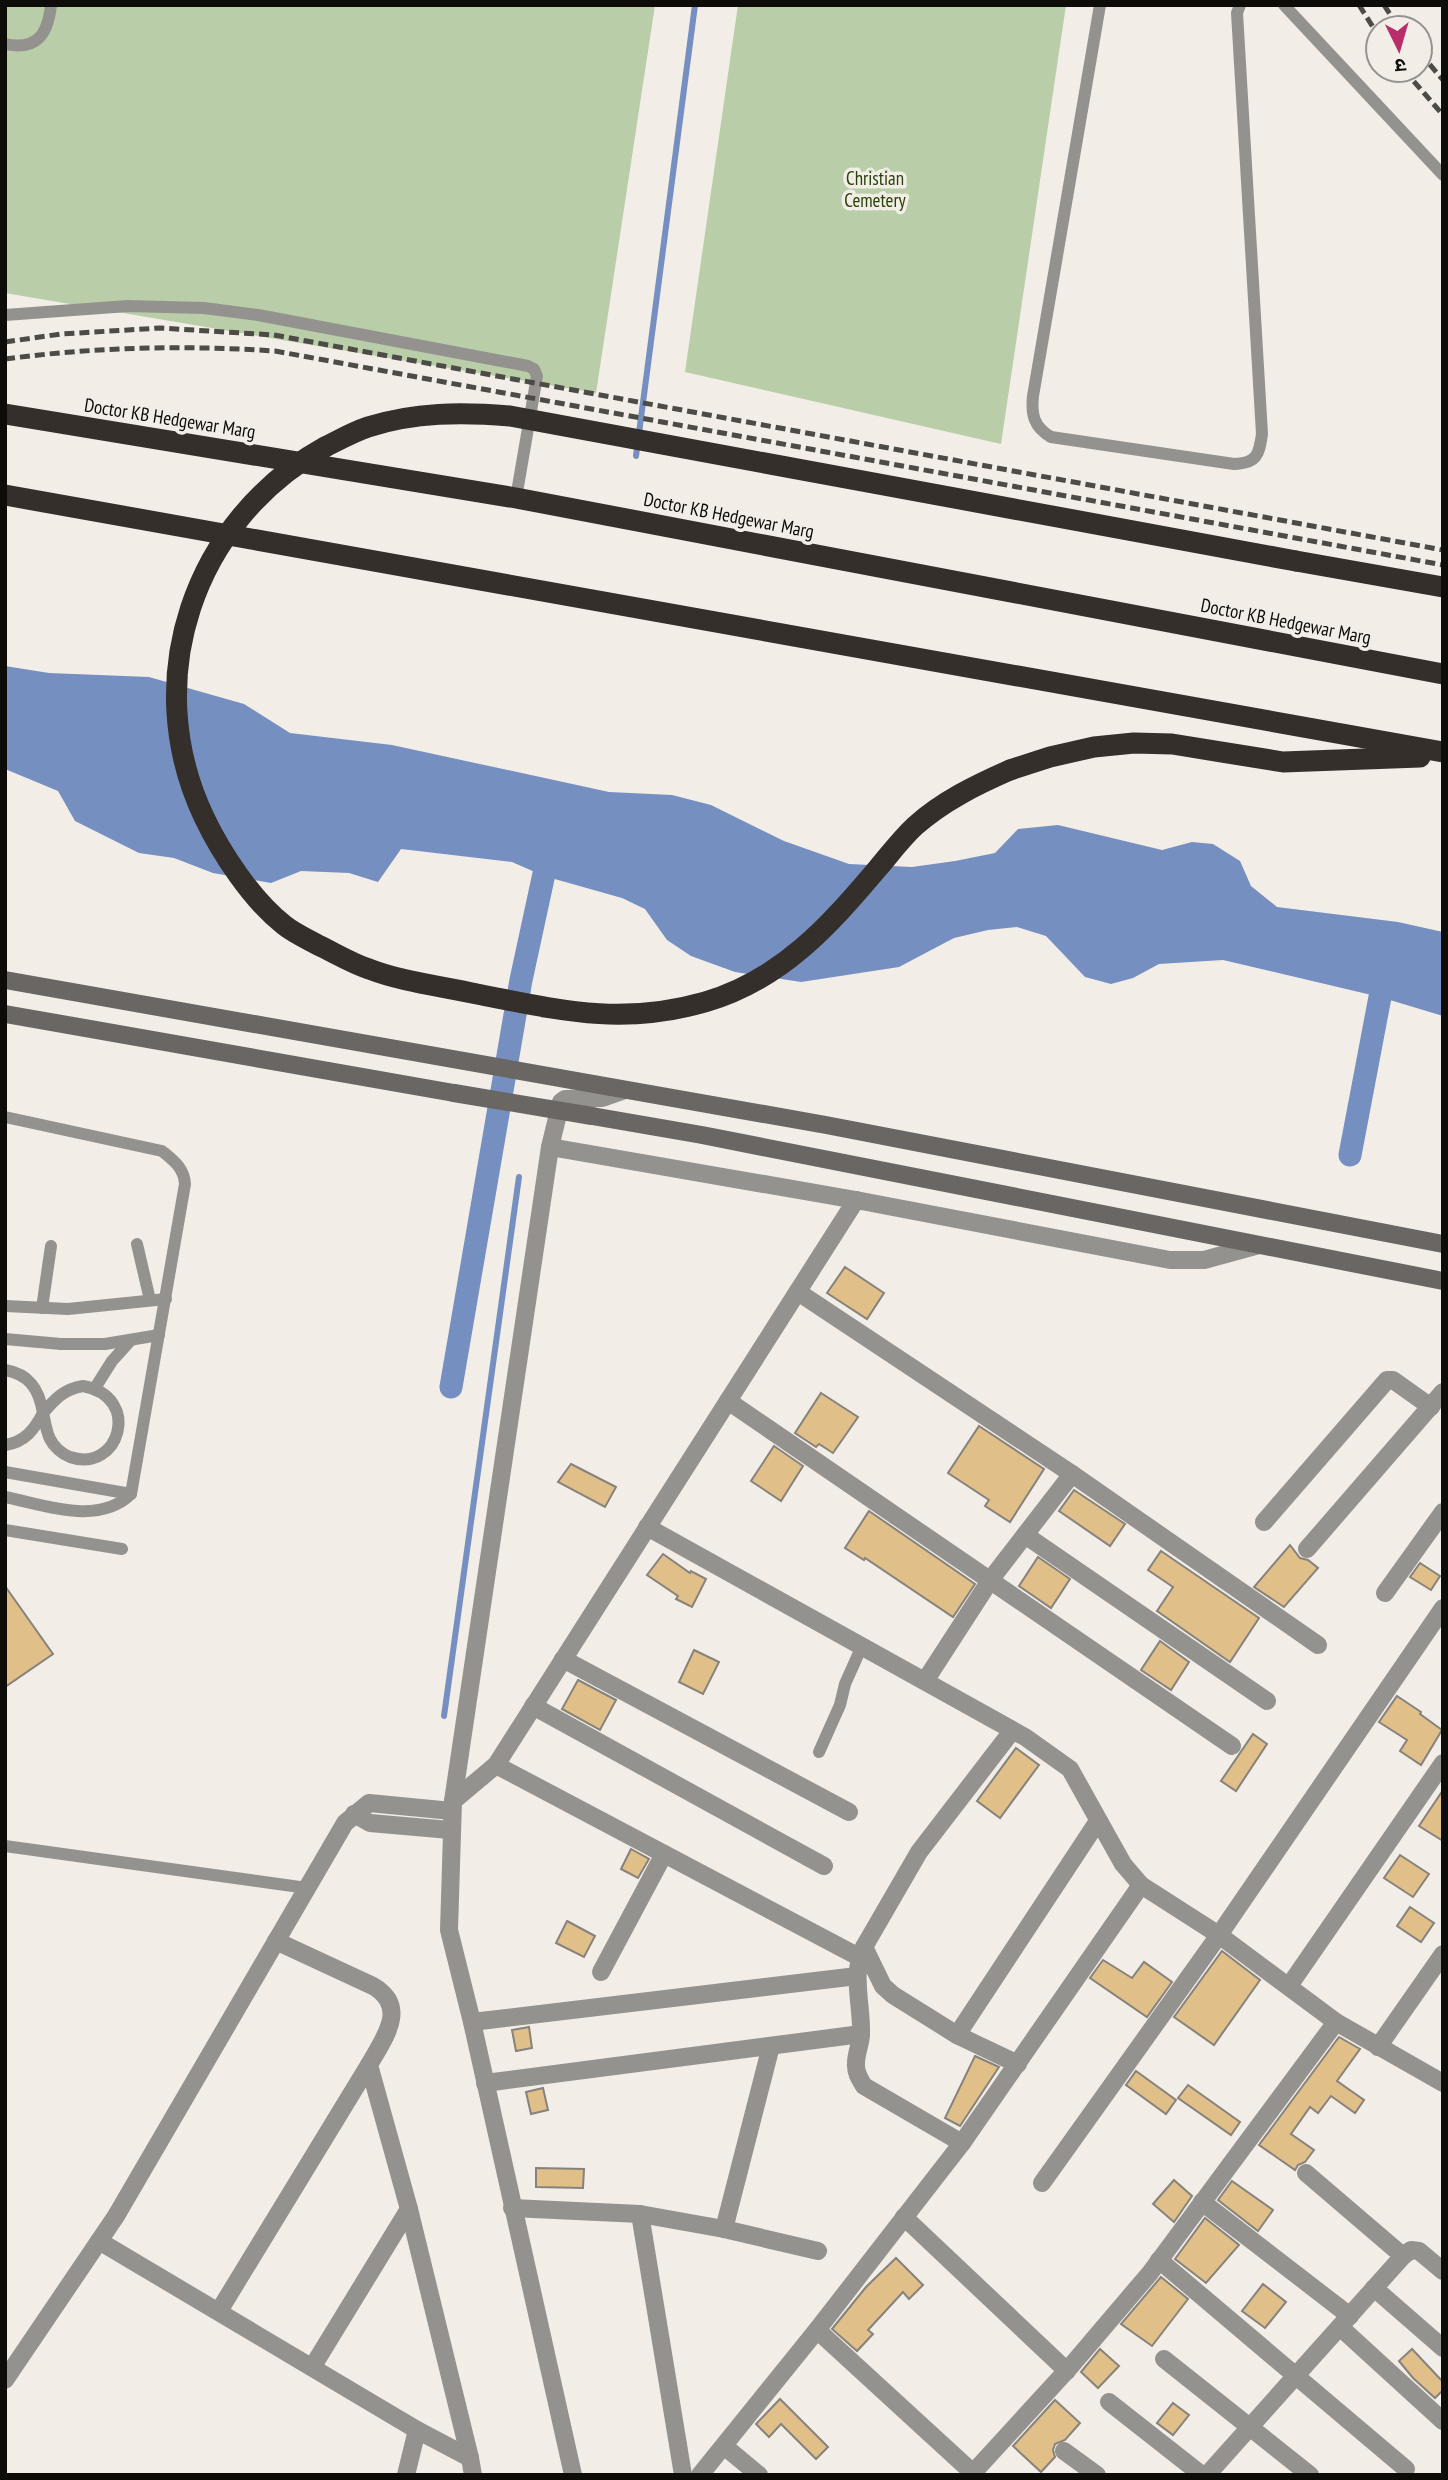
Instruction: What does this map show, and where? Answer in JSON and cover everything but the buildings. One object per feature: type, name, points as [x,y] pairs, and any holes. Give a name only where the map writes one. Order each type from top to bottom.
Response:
[{"type":"highway","points":[[1443,587],[510,416],[472,413],[407,417],[366,428],[308,456],[278,477],[221,541],[210,560],[189,612],[177,676],[175,706],[186,772],[197,802],[227,858],[261,903],[284,925],[368,969],[403,979],[569,1012],[634,1016],[707,1002],[766,976],[814,940],[916,825],[972,787],[1049,757],[1094,747],[1134,743],[1172,744],[1283,761],[1443,754]]},
{"type":"highway","name":"Doctor KB Hedgewar Marg","points":[[5,414],[516,498],[1443,674]]},
{"type":"highway","points":[[5,495],[1443,754]]},
{"type":"main road","points":[[5,980],[826,1125],[1443,1244]]},
{"type":"main road","points":[[5,1014],[715,1138],[1443,1281]]},
{"type":"street","points":[[573,2475],[449,1930],[445,1816],[550,1147],[561,1102],[570,1097],[602,1098],[625,1090]]},
{"type":"street","points":[[550,1147],[856,1200],[1170,1260],[1204,1260],[1259,1245]]},
{"type":"street","points":[[5,2379],[116,2216],[345,1823],[364,1814],[445,1816],[496,1765],[856,1200]]},
{"type":"street","points":[[798,1292],[1072,1475],[1318,1645]]},
{"type":"street","points":[[1264,1522],[1387,1380],[1393,1380],[1431,1407]]},
{"type":"street","points":[[1307,1549],[1443,1392]]},
{"type":"street","points":[[728,1401],[1232,1746]]},
{"type":"street","points":[[925,1681],[991,1579],[1072,1475]]},
{"type":"street","points":[[1385,1593],[1443,1512]]},
{"type":"street","points":[[647,1527],[925,1681],[1012,1731],[1070,1769],[1123,1864],[1141,1885],[1219,1935],[1336,2021],[1443,2084]]},
{"type":"street","points":[[1025,1535],[1267,1701]]},
{"type":"street","points":[[1042,2183],[1219,1935],[1443,1608]]},
{"type":"street","points":[[563,1659],[849,1812]]},
{"type":"street","points":[[533,1706],[824,1866]]},
{"type":"street","points":[[962,2143],[864,2086],[855,2064],[861,2034],[857,1976],[862,1952],[919,1852],[1012,1731]]},
{"type":"street","points":[[1289,1986],[1435,1789],[1443,1763]]},
{"type":"street","points":[[496,1765],[664,1854],[862,1952],[883,1986],[893,1995],[957,2035],[1018,2064]]},
{"type":"street","points":[[957,2035],[1098,1821]]},
{"type":"street","points":[[601,1972],[664,1854]]},
{"type":"street","points":[[700,2475],[962,2143],[1141,1885]]},
{"type":"street","points":[[219,2311],[369,2065],[388,2029],[392,2015],[390,2002],[381,1991],[275,1941]]},
{"type":"street","points":[[1378,2047],[1443,1954]]},
{"type":"street","points":[[472,2022],[857,1976]]},
{"type":"street","points":[[817,2330],[972,2474],[1066,2371],[1159,2260],[1336,2021]]},
{"type":"street","points":[[485,2083],[861,2034]]},
{"type":"street","points":[[724,2229],[771,2046]]},
{"type":"street","points":[[369,2065],[409,2209],[472,2466]]},
{"type":"street","points":[[1306,2172],[1403,2256]]},
{"type":"street","points":[[1202,2202],[1345,2322],[1443,2421]]},
{"type":"street","points":[[512,2208],[640,2214],[724,2229],[818,2252]]},
{"type":"street","points":[[313,2366],[409,2209]]},
{"type":"street","points":[[640,2214],[683,2475]]},
{"type":"street","points":[[904,2217],[1066,2371]]},
{"type":"street","points":[[99,2241],[313,2366],[472,2466]]},
{"type":"street","points":[[1207,2475],[1403,2256],[1410,2250],[1419,2251],[1443,2272]]},
{"type":"street","points":[[1159,2260],[1406,2469]]},
{"type":"street","points":[[1374,2288],[1443,2348]]},
{"type":"street","points":[[1164,2359],[1310,2475]]},
{"type":"street","points":[[1109,2402],[1202,2475]]},
{"type":"street","points":[[406,2475],[417,2430]]},
{"type":"street","points":[[724,2446],[759,2475]]},
{"type":"street","points":[[1064,2451],[1097,2475]]},
{"type":"lane","points":[[5,44],[29,45],[42,36],[49,20],[51,5]]},
{"type":"lane","points":[[1100,5],[1033,396],[1033,418],[1039,430],[1051,437],[1234,464],[1248,463],[1255,458],[1260,449],[1262,434],[1237,13],[1240,5]]},
{"type":"lane","points":[[1284,5],[1443,175]]},
{"type":"lane","points":[[5,315],[128,306],[204,308],[272,318],[528,366],[534,369],[537,376],[516,498]]},
{"type":"lane","points":[[5,1117],[162,1151],[176,1162],[184,1175],[185,1184],[131,1494],[121,1504],[107,1510],[86,1512],[5,1497]]},
{"type":"lane","points":[[137,1244],[150,1300]]},
{"type":"lane","points":[[42,1308],[51,1246]]},
{"type":"lane","points":[[5,1306],[68,1309],[166,1298]]},
{"type":"lane","points":[[5,1339],[61,1344],[105,1344],[159,1335]]},
{"type":"lane","points":[[95,1388],[112,1361],[131,1340]]},
{"type":"lane","points":[[5,1370],[29,1379],[36,1389],[43,1412],[49,1437],[65,1455],[76,1459],[100,1455],[116,1438],[119,1426],[118,1414],[105,1394],[95,1388],[82,1386],[60,1394],[43,1412],[30,1434],[19,1441],[5,1444]]},
{"type":"lane","points":[[5,1472],[131,1494]]},
{"type":"lane","points":[[5,1530],[122,1549]]},
{"type":"lane","points":[[819,1752],[862,1646]]},
{"type":"lane","points":[[5,1846],[307,1888]]},
{"type":"green space","points":[[5,5],[655,5],[596,393],[5,293]]},
{"type":"green space","name":"Christian Cemetery","points":[[738,5],[1066,5],[1001,444],[685,372]]},
{"type":"water","points":[[5,666],[49,673],[149,677],[244,704],[290,733],[392,745],[609,792],[672,795],[711,805],[784,841],[849,864],[912,867],[955,861],[995,853],[1018,829],[1058,825],[1162,850],[1192,842],[1213,844],[1240,861],[1251,886],[1277,907],[1398,922],[1443,932],[1443,1016],[1380,997],[1223,960],[1159,964],[1133,978],[1111,984],[1085,977],[1046,936],[1017,927],[954,938],[899,967],[801,982],[735,972],[691,956],[667,940],[645,909],[622,898],[544,876],[512,862],[401,849],[378,882],[349,873],[301,871],[271,883],[213,873],[174,858],[139,853],[75,821],[58,791],[5,769]]},
{"type":"waterway","points":[[636,456],[695,5]]},
{"type":"waterway","points":[[451,1387],[521,980],[550,846]]},
{"type":"waterway","points":[[1350,1155],[1380,997],[1394,968]]},
{"type":"waterway","points":[[444,1716],[519,1177]]},
{"type":"railway","points":[[1359,5],[1365,14]]},
{"type":"railway","points":[[1384,5],[1390,14]]},
{"type":"railway","points":[[1434,69],[1443,80]]},
{"type":"railway","points":[[1416,84],[1443,115]]},
{"type":"railway","points":[[5,342],[61,334],[160,328],[274,335],[1443,550]]},
{"type":"railway","points":[[5,359],[140,348],[275,351],[1443,565]]}]
